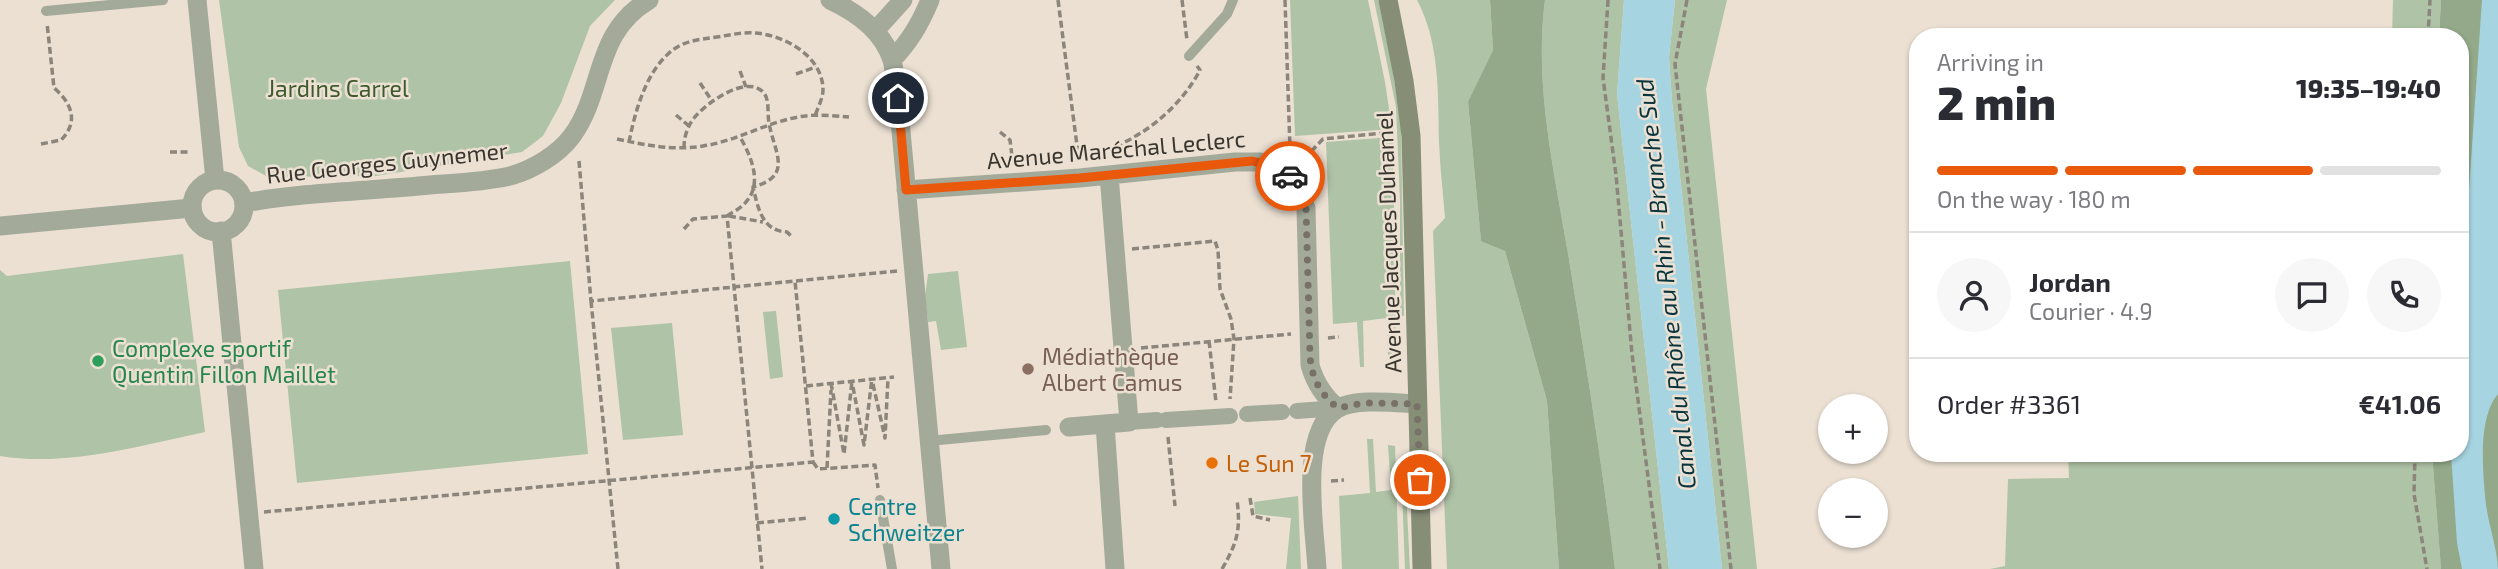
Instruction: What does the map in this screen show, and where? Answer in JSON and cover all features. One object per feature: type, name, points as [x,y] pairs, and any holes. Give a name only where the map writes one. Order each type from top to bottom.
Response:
[{"type":"main road","name":"Avenue Jacques Duhamel","points":[[1388,0],[1405,81],[1411,136],[1422,569]]},
{"type":"street","points":[[197,0],[215,180]]},
{"type":"street","name":"Rue Georges Guynemer","points":[[244,203],[462,183],[510,176],[529,169],[563,147],[572,137],[588,102],[608,44],[626,19],[649,0]]},
{"type":"street","points":[[830,0],[849,9],[875,31],[892,60],[898,98],[941,569]]},
{"type":"street","points":[[875,31],[903,0]]},
{"type":"street","points":[[892,60],[910,42],[930,0]]},
{"type":"street","name":"Avenue Maréchal Leclerc","points":[[906,190],[1016,183],[1113,166],[1252,161],[1279,168],[1291,177],[1301,192],[1306,208],[1310,365],[1317,385],[1327,400],[1338,408]]},
{"type":"street","points":[[1113,166],[1116,250],[1129,422]]},
{"type":"street","points":[[215,180],[234,185],[240,191],[244,203],[240,220],[232,228],[221,231],[204,227],[197,221],[192,208],[194,195],[200,187],[215,180]]},
{"type":"street","points":[[0,226],[192,208]]},
{"type":"street","points":[[221,231],[254,569]]},
{"type":"street","points":[[1247,414],[1338,408],[1363,403],[1417,404]]},
{"type":"street","points":[[1317,569],[1312,455],[1318,431],[1338,408]]},
{"type":"street","points":[[1069,428],[1224,416]]},
{"type":"street","points":[[1105,424],[1115,569]]},
{"type":"lane","points":[[46,11],[163,0]]},
{"type":"lane","points":[[1189,56],[1227,14],[1233,0]]},
{"type":"lane","points":[[929,440],[1046,430]]},
{"type":"lane","points":[[880,500],[892,569]]},
{"type":"path","points":[[1058,0],[1079,162]]},
{"type":"path","points":[[1113,166],[1116,146],[1155,123],[1192,84],[1200,71],[1189,56],[1182,0]]},
{"type":"path","points":[[1285,0],[1290,149]]},
{"type":"path","points":[[1608,0],[1603,78],[1616,176],[1632,354],[1660,569]]},
{"type":"path","points":[[1687,0],[1675,64],[1731,569]]},
{"type":"path","points":[[2428,28],[2430,0]]},
{"type":"path","points":[[41,144],[61,140],[73,124],[72,113],[64,96],[54,88],[46,11]]},
{"type":"path","points":[[629,142],[635,113],[655,68],[668,54],[692,40],[754,33],[770,35],[796,45],[816,67],[822,84],[823,93],[815,116]]},
{"type":"path","points":[[796,74],[816,67]]},
{"type":"path","points":[[740,71],[746,87]]},
{"type":"path","points":[[699,83],[712,101]]},
{"type":"path","points":[[684,148],[684,140],[694,117],[712,101],[723,94],[756,87],[766,95],[769,124],[780,160],[772,179],[753,187]]},
{"type":"path","points":[[676,115],[689,126]]},
{"type":"path","points":[[617,139],[651,147],[684,148],[740,137],[769,124],[806,116],[849,117]]},
{"type":"path","points":[[1000,132],[1010,140],[1016,183]]},
{"type":"path","points":[[1304,159],[1323,139],[1395,132]]},
{"type":"path","points":[[727,216],[746,203],[753,187],[755,174],[749,152],[740,137]]},
{"type":"path","points":[[170,152],[191,152]]},
{"type":"path","points":[[579,161],[618,569]]},
{"type":"path","points":[[753,187],[764,222]]},
{"type":"path","points":[[727,216],[762,569]]},
{"type":"path","points":[[684,229],[693,219],[727,216],[764,222],[778,232],[787,232],[792,237]]},
{"type":"path","points":[[1116,250],[1214,241],[1220,289],[1231,319],[1234,339],[1224,416]]},
{"type":"path","points":[[591,301],[903,271]]},
{"type":"path","points":[[795,281],[813,462],[818,469],[875,465],[880,500]]},
{"type":"path","points":[[1123,349],[1296,333]]},
{"type":"path","points":[[1322,338],[1339,337]]},
{"type":"path","points":[[1209,341],[1224,416]]},
{"type":"path","points":[[806,386],[894,377]]},
{"type":"path","points":[[872,379],[885,438],[888,378]]},
{"type":"path","points":[[852,381],[864,445],[872,379]]},
{"type":"path","points":[[831,383],[844,454],[852,381]]},
{"type":"path","points":[[827,468],[831,383]]},
{"type":"path","points":[[1161,420],[1175,506]]},
{"type":"path","points":[[248,513],[813,462]]},
{"type":"path","points":[[2415,462],[2414,494],[2427,569]]},
{"type":"path","points":[[1331,481],[1343,480]]},
{"type":"path","points":[[1250,498],[1253,516],[1270,520]]},
{"type":"path","points":[[1222,569],[1238,534],[1240,522],[1237,500]]},
{"type":"path","points":[[757,523],[808,518]]},
{"type":"green space","name":"Jardins Carrel","points":[[219,0],[615,0],[590,26],[561,103],[543,136],[522,152],[376,176],[268,177],[248,166],[239,147]]},
{"type":"green space","points":[[1290,0],[1368,0],[1392,129],[1295,136]]},
{"type":"green space","points":[[1374,0],[1379,2],[1401,124],[1404,316],[1400,316],[1400,201],[1396,107]]},
{"type":"green space","points":[[1417,0],[1490,0],[1493,50],[1468,103],[1481,240],[1505,251],[1547,401],[1559,569],[1447,569],[1433,231],[1445,218],[1434,51],[1425,16]]},
{"type":"green space","points":[[1490,0],[1545,0],[1542,64],[1547,127],[1593,411],[1615,569],[1559,569],[1547,401],[1505,251],[1481,241],[1468,102],[1493,50]]},
{"type":"green space","points":[[1545,0],[1624,0],[1617,94],[1669,569],[1615,569],[1593,411],[1547,127],[1542,64]]},
{"type":"green space","points":[[1675,0],[1727,0],[1706,89],[1757,569],[1722,569],[1672,101],[1669,57]]},
{"type":"green space","points":[[2393,0],[2441,0],[2439,28],[2392,28]]},
{"type":"green space","points":[[2441,0],[2498,0],[2498,569],[2441,569],[2433,462],[2469,462],[2469,28],[2439,28]]},
{"type":"green space","points":[[1393,137],[1396,359],[1388,360],[1387,318],[1363,321],[1364,367],[1360,367],[1357,322],[1333,324],[1326,142]]},
{"type":"green space","name":"Complexe sportif Quentin Fillon Maillet","points":[[183,254],[205,432],[129,449],[77,457],[26,459],[0,456],[0,270],[7,276]]},
{"type":"green space","points":[[570,261],[588,454],[297,483],[278,290]]},
{"type":"green space","points":[[958,271],[967,347],[941,350],[936,321],[928,322],[925,296],[928,274]]},
{"type":"green space","points":[[776,311],[783,377],[770,379],[763,312]]},
{"type":"green space","points":[[672,323],[683,435],[623,440],[611,328]]},
{"type":"green space","points":[[1367,439],[1373,439],[1376,492],[1391,490],[1388,445],[1395,446],[1399,569],[1342,569],[1339,496],[1370,493]]},
{"type":"green space","points":[[2068,462],[2433,462],[2441,569],[1990,569],[2005,566],[2008,479],[2069,478]]},
{"type":"green space","points":[[1402,490],[1406,490],[1410,569],[1405,569]]},
{"type":"green space","points":[[1298,496],[1301,569],[1286,569],[1291,518],[1255,514],[1254,502]]},
{"type":"water","name":"Canal du Rhône au Rhin - Branche Sud","points":[[1624,0],[1675,0],[1669,57],[1672,101],[1722,569],[1669,569],[1617,94]]},
{"type":"water","points":[[2482,0],[2498,0],[2498,394],[2487,417],[2483,463],[2486,505],[2498,569],[2462,569],[2457,543],[2452,462],[2469,462],[2469,190]]},
{"type":"way so far","points":[[1290,176],[1301,192],[1306,208],[1310,365],[1313,376],[1327,400],[1338,408],[1363,403],[1417,404],[1420,480]]},
{"type":"place","name":"Complexe sportif Quentin Fillon Maillet","points":[[98,361]]},
{"type":"place","name":"Médiathèque Albert Camus","points":[[1028,369]]},
{"type":"place","name":"Le Sun 7","points":[[1212,463]]},
{"type":"place","name":"Centre Schweitzer","points":[[834,519]]},
{"type":"route","points":[[898,98],[906,190],[1080,178],[1252,161],[1279,168],[1290,176]]}]
